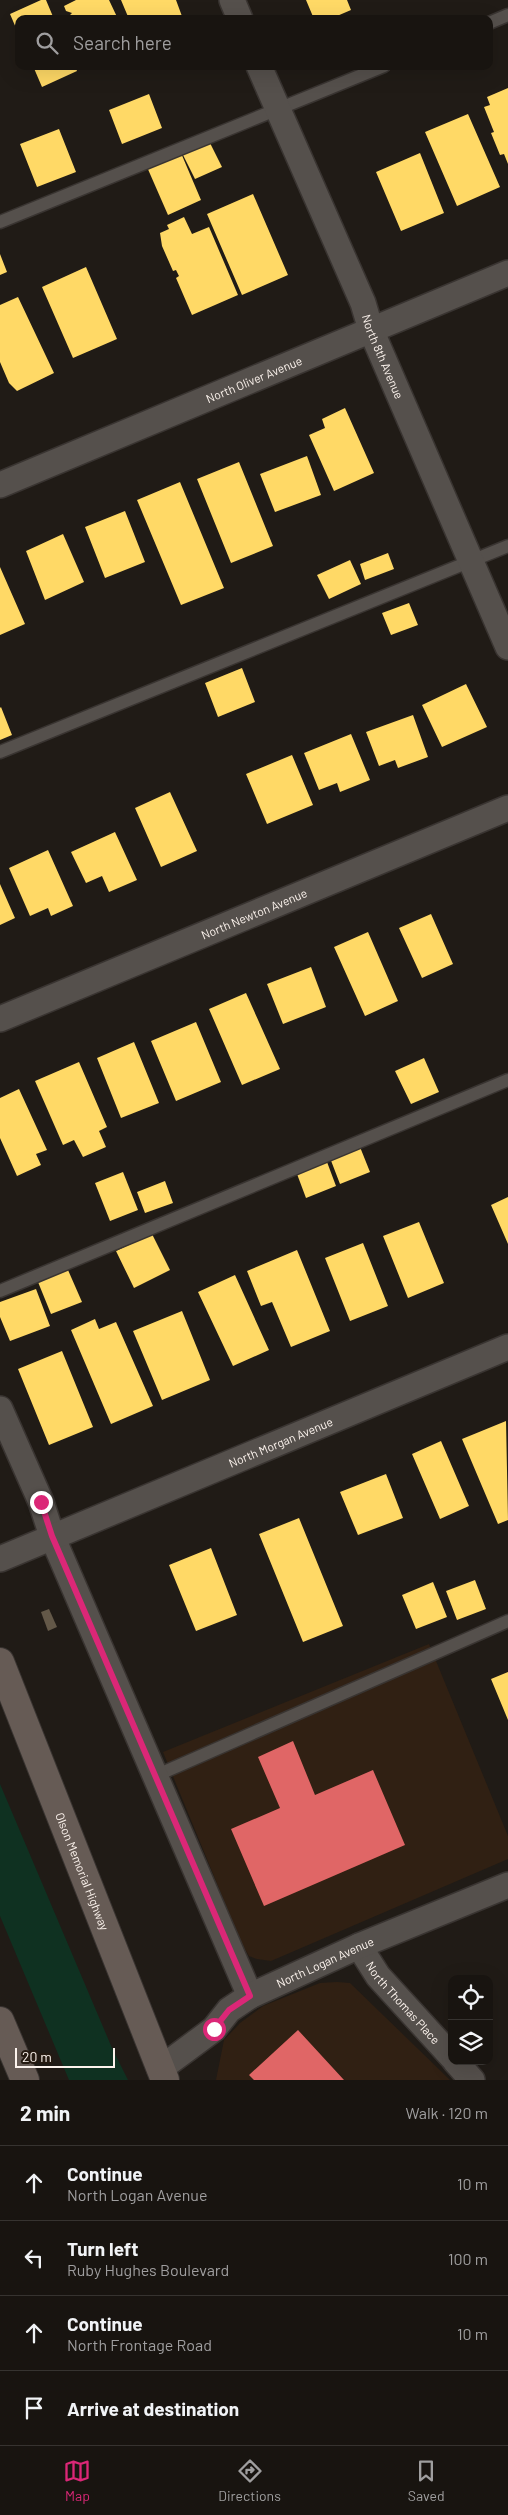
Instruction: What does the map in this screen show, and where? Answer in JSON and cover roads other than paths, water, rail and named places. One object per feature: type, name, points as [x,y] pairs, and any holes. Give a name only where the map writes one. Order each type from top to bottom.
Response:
[{"type":"main road","name":"Olson Memorial Highway","points":[[0,1662],[162,2075]]},
{"type":"main road","points":[[0,2021],[25,2080]]},
{"type":"street","points":[[232,0],[238,15]]},
{"type":"street","name":"North 8th Avenue","points":[[261,70],[363,303],[370,330],[508,647]]},
{"type":"street","name":"North Oliver Avenue","points":[[0,485],[508,274]]},
{"type":"street","name":"North Newton Avenue","points":[[0,1019],[508,808]]},
{"type":"street","name":"North Morgan Avenue","points":[[0,1559],[508,1347]]},
{"type":"street","points":[[0,1409],[41,1502],[52,1536],[250,1996]]},
{"type":"street","name":"North Logan Avenue","points":[[162,2075],[214,2029],[229,2010],[250,1996],[359,1946],[508,1885]]},
{"type":"street","name":"North Thomas Place","points":[[359,1946],[378,1976],[448,2053]]},
{"type":"street","points":[[459,2065],[472,2080]]},
{"type":"lane","points":[[493,21],[508,15]]},
{"type":"lane","points":[[0,222],[374,70]]},
{"type":"lane","points":[[0,752],[508,546]]},
{"type":"lane","points":[[0,1291],[508,1080]]},
{"type":"lane","points":[[155,1776],[508,1621]]}]
